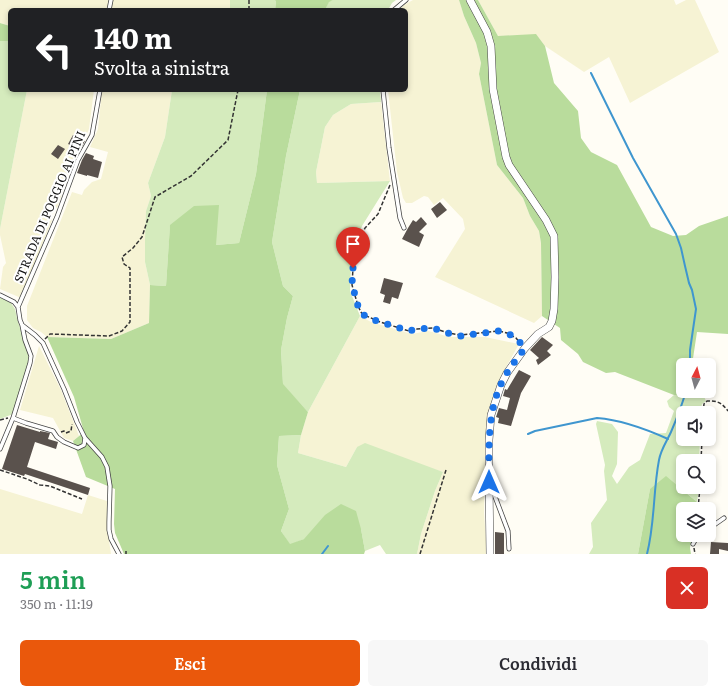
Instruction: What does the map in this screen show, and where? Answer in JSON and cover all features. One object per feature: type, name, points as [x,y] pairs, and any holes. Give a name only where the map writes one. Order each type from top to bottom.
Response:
[{"type":"street","points":[[470,0],[487,32],[491,46],[493,89],[506,157],[509,165],[546,220],[554,236],[555,277],[552,321],[549,326],[538,334],[525,348],[507,373],[501,385],[491,415],[489,440],[490,554]]},
{"type":"lane","points":[[396,8],[406,0]]},
{"type":"lane","name":"STRADA DI POGGIO AI PINI","points":[[18,307],[57,217],[78,160],[92,136],[100,92]]},
{"type":"lane","points":[[383,92],[393,175],[400,218],[404,228]]},
{"type":"lane","points":[[0,295],[14,302],[18,307],[25,340],[31,356],[30,364],[13,418],[0,449]]},
{"type":"lane","points":[[22,325],[42,341],[85,438],[102,457],[107,467],[110,486],[109,522],[111,539],[119,554]]},
{"type":"lane","points":[[13,418],[49,429],[64,442],[78,448],[84,445],[85,438]]},
{"type":"lane","points":[[489,482],[508,531],[510,549]]},
{"type":"lane","points":[[716,524],[724,518]]},
{"type":"path","points":[[42,341],[50,334],[109,336],[122,331],[130,322],[130,268],[124,264],[122,257],[133,248],[142,237],[155,198],[191,176],[228,140],[238,92]]},
{"type":"path","points":[[393,175],[378,214],[365,228],[358,243],[353,268],[352,284],[358,306],[362,314],[380,322],[409,331],[433,328],[461,336],[498,331],[507,333],[516,338],[525,348]]},
{"type":"path","points":[[704,406],[707,401],[714,401],[723,403],[728,411]]},
{"type":"path","points":[[57,437],[61,432],[64,431],[66,433],[71,431],[72,424],[77,422]]},
{"type":"path","points":[[0,470],[28,479],[40,485],[50,486],[82,499]]},
{"type":"path","points":[[420,554],[446,470]]},
{"type":"shaded area","points":[[0,0],[230,0],[230,8],[8,8],[8,25],[0,23]]},
{"type":"shaded area","points":[[413,0],[459,0],[464,16],[476,43],[481,63],[479,74],[497,165],[523,198],[530,216],[539,231],[541,243],[542,316],[534,323],[435,277],[465,229],[463,219],[443,198],[434,205],[428,197],[424,196],[412,203],[406,203],[403,198],[397,172],[388,92],[408,92],[408,8],[401,8]]},
{"type":"shaded area","points":[[478,0],[674,0],[676,5],[686,0],[695,0],[719,52],[630,103],[609,57],[584,72],[545,46],[536,35],[498,36]]},
{"type":"shaded area","points":[[27,92],[94,92],[89,129],[85,138],[81,136],[80,138],[73,135],[68,144],[80,150],[70,169],[57,208],[47,203],[48,212],[52,220],[21,298],[0,289],[3,267],[6,263],[0,229]]},
{"type":"shaded area","points":[[102,92],[172,92],[165,137],[148,183],[151,196],[146,211],[145,262],[150,285],[149,323],[111,339],[47,337],[33,328],[27,320],[27,306],[72,192],[82,195],[84,190],[92,182],[101,179],[108,152],[90,147],[98,129]]},
{"type":"shaded area","points":[[381,102],[390,181],[317,183],[316,172],[325,127],[333,115],[351,104]]},
{"type":"shaded area","points":[[360,316],[371,322],[412,334],[428,331],[449,337],[485,337],[519,344],[496,388],[489,413],[485,468],[484,513],[487,554],[417,554],[421,534],[443,472],[357,447],[346,467],[298,453],[301,435],[308,412]]},
{"type":"shaded area","points":[[39,346],[61,390],[79,436],[73,441],[64,438],[53,418],[20,410]]},
{"type":"shaded area","points":[[0,489],[82,514],[88,495],[107,501],[107,527],[111,554],[0,554]]},
{"type":"green space","points":[[230,0],[275,0],[276,2],[275,8],[230,8]]},
{"type":"green space","points":[[275,0],[333,0],[329,2],[326,8],[275,8]]},
{"type":"green space","points":[[396,0],[389,8],[326,8],[329,1]]},
{"type":"green space","points":[[459,0],[478,0],[498,36],[536,34],[545,46],[554,83],[578,111],[581,138],[591,152],[617,165],[651,227],[673,236],[686,235],[699,226],[728,216],[728,334],[697,332],[693,358],[676,358],[676,395],[615,372],[606,373],[583,362],[578,354],[561,340],[560,328],[542,316],[541,243],[539,231],[530,216],[523,198],[497,165],[479,74],[481,63],[476,43],[464,16]]},
{"type":"green space","points":[[0,23],[8,25],[8,41],[0,41]]},
{"type":"green space","points":[[0,41],[8,41],[8,92],[27,92],[0,229]]},
{"type":"green space","points":[[172,92],[267,92],[256,174],[239,243],[216,245],[170,226],[166,286],[150,285],[145,262],[146,211],[151,196],[148,183],[165,137]]},
{"type":"green space","points":[[267,92],[300,92],[286,156],[272,242],[283,286],[293,296],[281,350],[283,384],[308,412],[301,435],[279,436],[277,465],[289,509],[281,531],[290,544],[304,539],[325,515],[341,504],[356,511],[361,529],[365,551],[364,554],[124,554],[115,533],[115,489],[86,477],[73,441],[84,432],[74,397],[47,337],[111,339],[149,323],[150,285],[166,286],[170,225],[194,206],[219,205],[216,245],[239,243],[256,174]]},
{"type":"green space","points":[[300,92],[380,92],[381,102],[351,104],[333,115],[325,127],[316,172],[317,183],[390,181],[362,226],[354,247],[351,265],[350,291],[360,316],[308,412],[283,385],[281,350],[293,296],[283,286],[272,242],[286,156]]},
{"type":"green space","points":[[0,297],[11,303],[15,309],[29,357],[13,414],[0,419]]},
{"type":"green space","points":[[676,395],[676,398],[705,398],[706,401],[702,406],[676,406],[676,446],[700,446],[699,454],[676,454],[676,484],[650,489],[638,554],[589,554],[593,547],[591,523],[607,500],[604,471],[605,465],[596,424],[597,421],[612,424],[618,432],[617,464],[612,476],[617,484],[629,467],[640,460],[650,434],[666,433],[674,411],[669,407],[667,401]]},
{"type":"green space","points":[[301,435],[298,453],[346,467],[357,447],[365,443],[443,472],[421,534],[417,554],[386,554],[380,545],[365,551],[361,529],[304,539],[290,545],[281,531],[289,509],[277,465],[279,436]]},
{"type":"green space","points":[[666,476],[676,484],[676,494],[687,494],[697,502],[676,502],[676,542],[691,542],[691,554],[638,554],[650,489]]},
{"type":"green space","points":[[688,494],[698,494],[697,502]]},
{"type":"building","points":[[73,135],[85,141],[80,150],[68,144]]},
{"type":"building","points":[[58,145],[65,149],[58,159],[51,154]]},
{"type":"building","points":[[86,153],[94,156],[93,159],[102,162],[98,178],[77,173]]},
{"type":"building","points":[[440,202],[447,210],[437,218],[431,209]]},
{"type":"building","points":[[421,217],[427,224],[419,232],[424,235],[419,247],[402,239],[413,220],[416,222]]},
{"type":"building","points":[[384,278],[403,283],[398,299],[392,297],[390,304],[383,302],[385,295],[380,293]]},
{"type":"building","points":[[542,337],[553,345],[547,351],[551,355],[538,365],[536,360],[539,358],[530,350]]},
{"type":"building","points":[[519,370],[531,376],[521,393],[511,426],[498,423],[499,418],[496,417],[499,408],[507,410],[510,398],[503,396],[505,389],[507,390]]},
{"type":"building","points":[[17,425],[40,432],[50,433],[48,439],[58,442],[56,449],[35,442],[27,467],[90,488],[88,495],[25,474],[24,476],[2,469]]},
{"type":"building","points":[[495,532],[504,533],[504,554],[495,554]]},
{"type":"building","points":[[711,542],[728,543],[728,551],[719,549],[719,554],[710,554]]},
{"type":"waterway","points":[[591,73],[633,158],[676,234],[681,248],[696,309],[690,358]]},
{"type":"waterway","points":[[647,554],[650,542],[660,456],[684,398]]},
{"type":"waterway","points":[[528,434],[535,431],[597,418],[634,426],[668,439]]},
{"type":"waterway","points":[[322,554],[328,546]]},
{"type":"route","points":[[353,268],[352,284],[358,306],[362,314],[371,319],[409,331],[433,328],[461,336],[498,331],[507,333],[516,338],[525,348],[507,373],[496,398],[491,415],[489,440],[489,482]]}]
